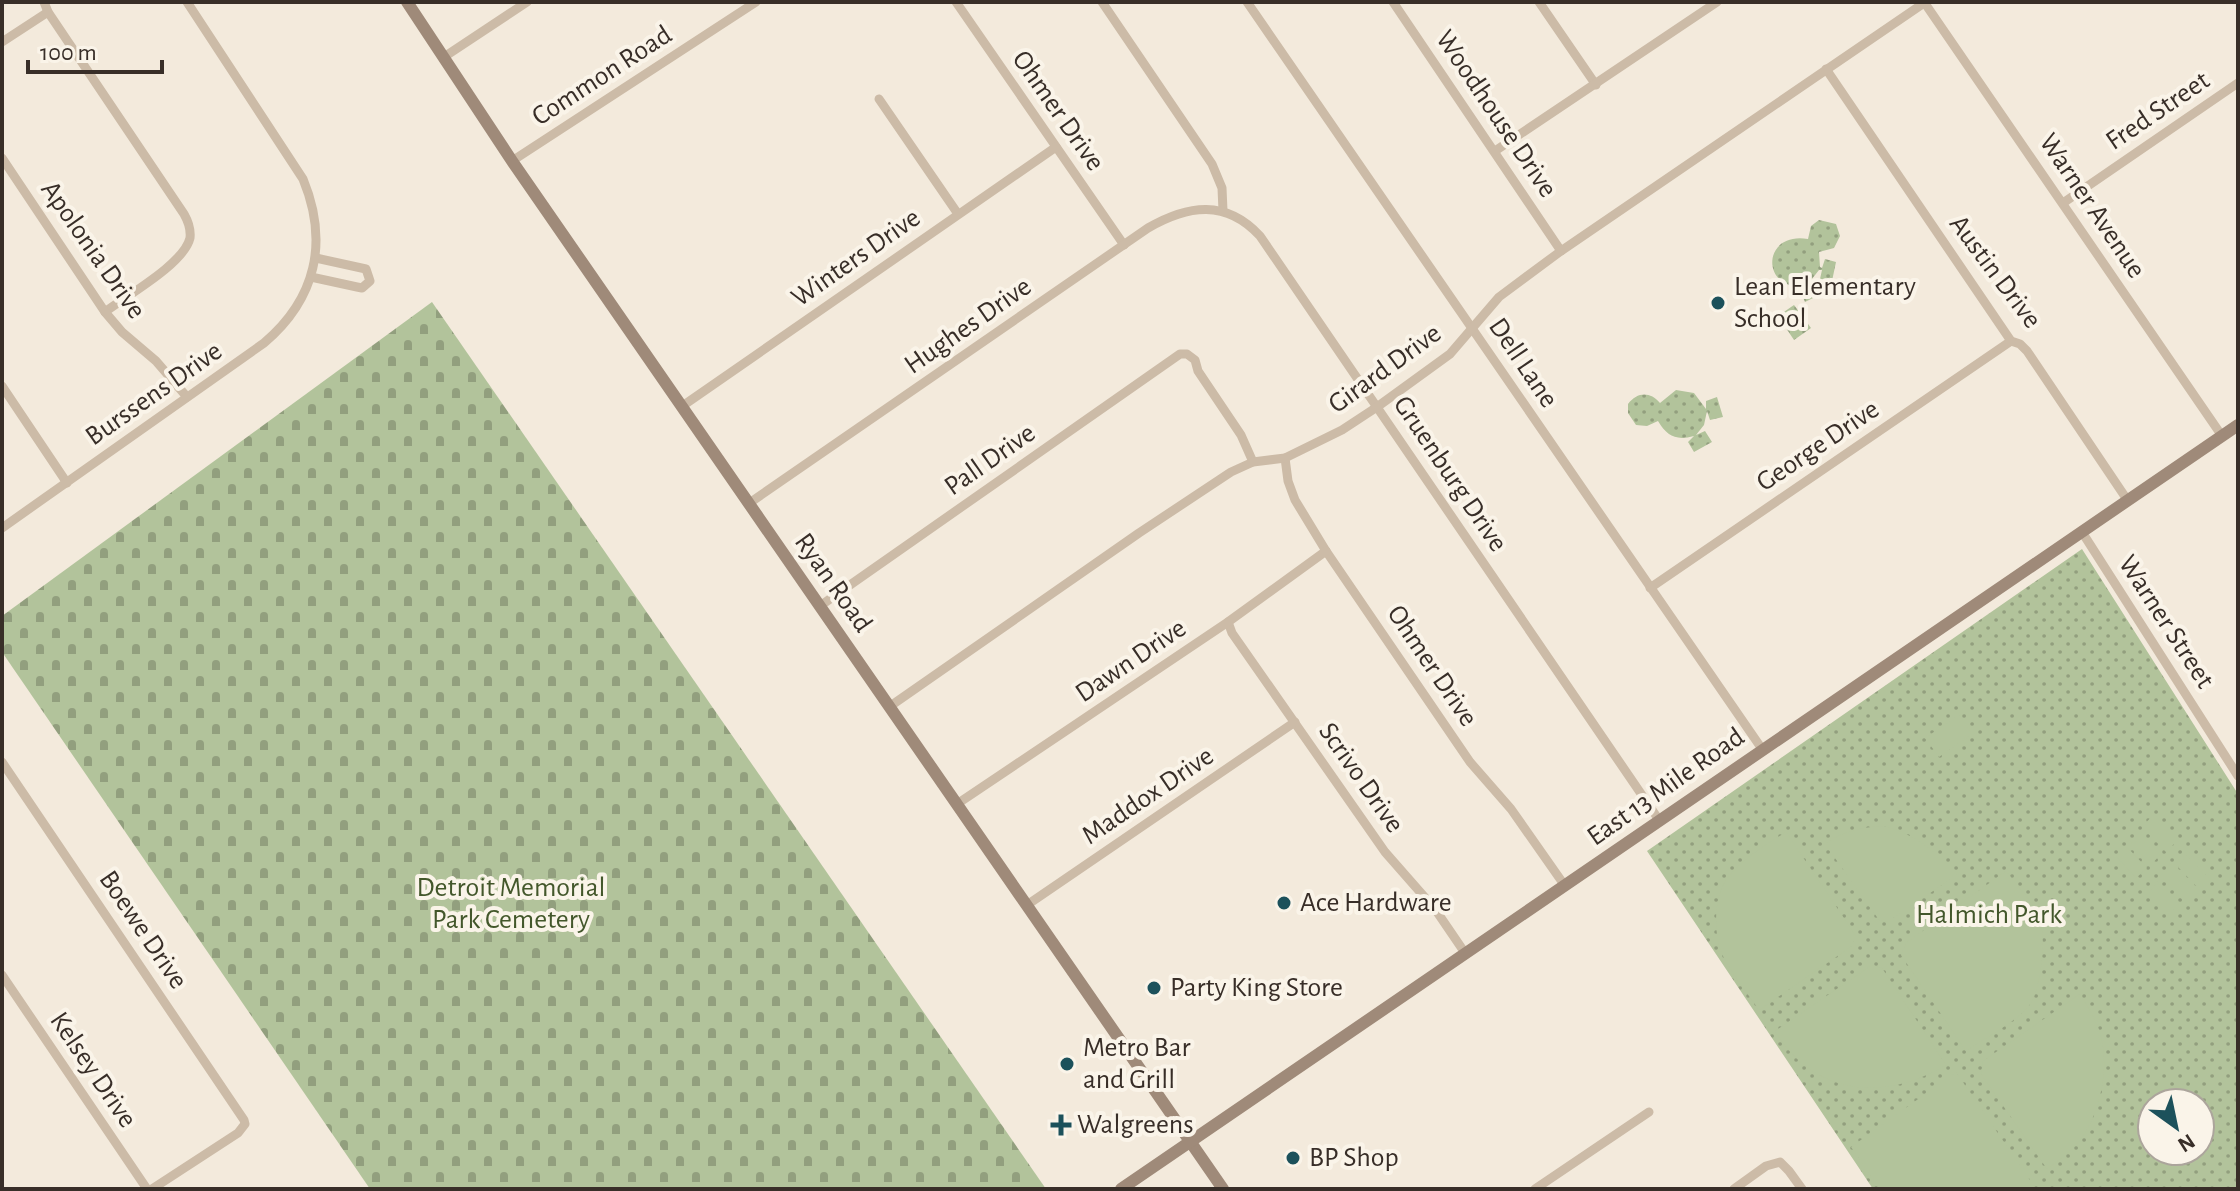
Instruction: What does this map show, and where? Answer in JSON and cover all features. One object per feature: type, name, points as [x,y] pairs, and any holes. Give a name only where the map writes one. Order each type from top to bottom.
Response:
[{"type":"main road","name":"Ryan Road","points":[[407,2],[681,407],[1223,1189]]},
{"type":"main road","name":"East 13 Mile Road","points":[[1121,1189],[2238,425]]},
{"type":"street","points":[[44,2],[189,224],[189,240],[177,257],[105,312]]},
{"type":"street","name":"Burssens Drive","points":[[2,528],[277,331],[302,298],[311,277],[316,258],[315,211],[303,179],[187,2]]},
{"type":"street","points":[[444,57],[527,2]]},
{"type":"street","name":"Common Road","points":[[512,161],[756,2]]},
{"type":"street","name":"Ohmer Drive","points":[[956,2],[1124,245]]},
{"type":"street","points":[[1102,2],[1212,164],[1222,188],[1223,211]]},
{"type":"street","name":"Dell Lane","points":[[1247,2],[1762,749]]},
{"type":"street","name":"Woodhouse Drive","points":[[1393,2],[1561,251]]},
{"type":"street","points":[[1539,2],[1596,85]]},
{"type":"street","points":[[1495,151],[1717,2]]},
{"type":"street","name":"Girard Drive","points":[[889,707],[1231,472],[1253,462],[1285,458],[1332,436],[1377,407],[1450,354],[1499,297],[1561,251],[1924,2]]},
{"type":"street","name":"Warner Avenue","points":[[1924,2],[2222,436]]},
{"type":"street","points":[[2,42],[48,12]]},
{"type":"street","name":"Austin Drive","points":[[1826,69],[2011,341],[2027,351],[2128,501]]},
{"type":"street","name":"Fred Street","points":[[2063,203],[2238,83]]},
{"type":"street","points":[[879,99],[958,214]]},
{"type":"street","name":"Winters Drive","points":[[681,407],[1056,147]]},
{"type":"street","name":"Apolonia Drive","points":[[2,158],[105,312],[122,332],[156,361],[187,397]]},
{"type":"street","name":"Hughes Drive","points":[[748,504],[1167,217],[1185,211],[1223,211]]},
{"type":"street","name":"Gruenburg Drive","points":[[1223,211],[1238,217],[1260,236],[1659,820]]},
{"type":"street","points":[[311,277],[362,288],[370,281],[366,269],[316,258]]},
{"type":"street","name":"George Drive","points":[[1650,588],[2011,341]]},
{"type":"street","name":"Pall Drive","points":[[820,606],[1180,354],[1187,354],[1195,360],[1198,371],[1241,435],[1253,462]]},
{"type":"street","points":[[2,386],[67,483]]},
{"type":"street","name":"Ohmer Drive","points":[[1285,458],[1288,481],[1295,500],[1326,551],[1470,762],[1511,809],[1565,886]]},
{"type":"street","name":"Warner Street","points":[[2082,532],[2237,771]]},
{"type":"street","name":"Dawn Drive","points":[[957,804],[1228,622],[1326,551]]},
{"type":"street","name":"Scrivo Drive","points":[[1228,622],[1232,633],[1385,852],[1435,909],[1465,953]]},
{"type":"street","name":"Maddox Drive","points":[[1027,905],[1295,722]]},
{"type":"street","name":"Boewe Drive","points":[[2,762],[6,777],[245,1124],[238,1133],[150,1189]]},
{"type":"street","name":"Kelsey Drive","points":[[2,975],[150,1189]]},
{"type":"street","points":[[1535,1189],[1649,1112]]},
{"type":"street","points":[[1734,1189],[1766,1166],[1780,1162],[1802,1189]]},
{"type":"green space","points":[[1819,220],[1836,224],[1840,236],[1834,248],[1819,252],[1820,267],[1825,259],[1836,262],[1832,281],[1820,279],[1822,270],[1819,270],[1808,284],[1818,282],[1823,293],[1805,302],[1800,290],[1807,285],[1792,286],[1781,281],[1772,263],[1774,253],[1781,244],[1792,239],[1808,239],[1811,226]]},
{"type":"green space","name":"Detroit Memorial Park Cemetery","points":[[432,302],[1046,1189],[370,1189],[2,652],[2,616]]},
{"type":"green space","points":[[1794,305],[1811,328],[1794,340],[1778,316]]},
{"type":"green space","points":[[1676,390],[1694,393],[1706,409],[1706,401],[1717,397],[1723,417],[1710,420],[1707,411],[1704,425],[1696,435],[1705,431],[1712,442],[1694,452],[1688,442],[1694,436],[1673,436],[1658,421],[1647,426],[1636,425],[1628,413],[1628,404],[1635,397],[1644,394],[1660,403]]},
{"type":"green space","name":"Halmich Park","points":[[2082,549],[2238,794],[2238,1189],[1873,1189],[1647,851]]},
{"type":"green space","points":[[1959,715],[1972,734],[1939,757],[1925,738]]},
{"type":"green space","points":[[2153,815],[2178,840],[2166,852],[2142,827]]},
{"type":"green space","points":[[1884,826],[1925,845],[1957,875],[1887,922],[1879,920],[1825,844],[1853,830]]},
{"type":"green space","points":[[1786,832],[1856,936],[1852,946],[1759,1010],[1720,950],[1716,929],[1717,907],[1722,887],[1739,865]]},
{"type":"green space","points":[[2141,832],[2160,855],[2151,865],[2131,843]]},
{"type":"green space","points":[[2126,846],[2147,868],[2136,878],[2116,856]]},
{"type":"green space","points":[[2187,855],[2209,878],[2198,888],[2178,867]]},
{"type":"green space","points":[[2173,868],[2195,891],[2184,901],[2163,879]]},
{"type":"green space","points":[[2006,871],[2039,917],[2043,947],[2038,985],[2026,1009],[1966,1051],[1901,955],[1906,943]]},
{"type":"green space","points":[[2158,881],[2179,904],[2169,915],[2149,893]]},
{"type":"green space","points":[[1872,965],[1882,968],[1946,1065],[1922,1077],[1875,1088],[1830,1080],[1809,1069],[1791,1053],[1775,1031]]},
{"type":"green space","points":[[2080,994],[2100,1033],[2104,1059],[2102,1088],[2093,1116],[2080,1140],[2047,1169],[1981,1074],[1983,1061]]},
{"type":"green space","points":[[1956,1072],[2032,1183],[2022,1189],[1880,1189],[1851,1147]]},
{"type":"place","name":"Lean Elementary School","points":[[1718,303]]},
{"type":"place","name":"Ace Hardware","points":[[1284,903]]},
{"type":"place","name":"Party King Store","points":[[1154,988]]},
{"type":"place","name":"Metro Bar and Grill","points":[[1067,1064]]},
{"type":"place","name":"Walgreens","points":[[1061,1125]]},
{"type":"place","name":"BP Shop","points":[[1293,1158]]}]
